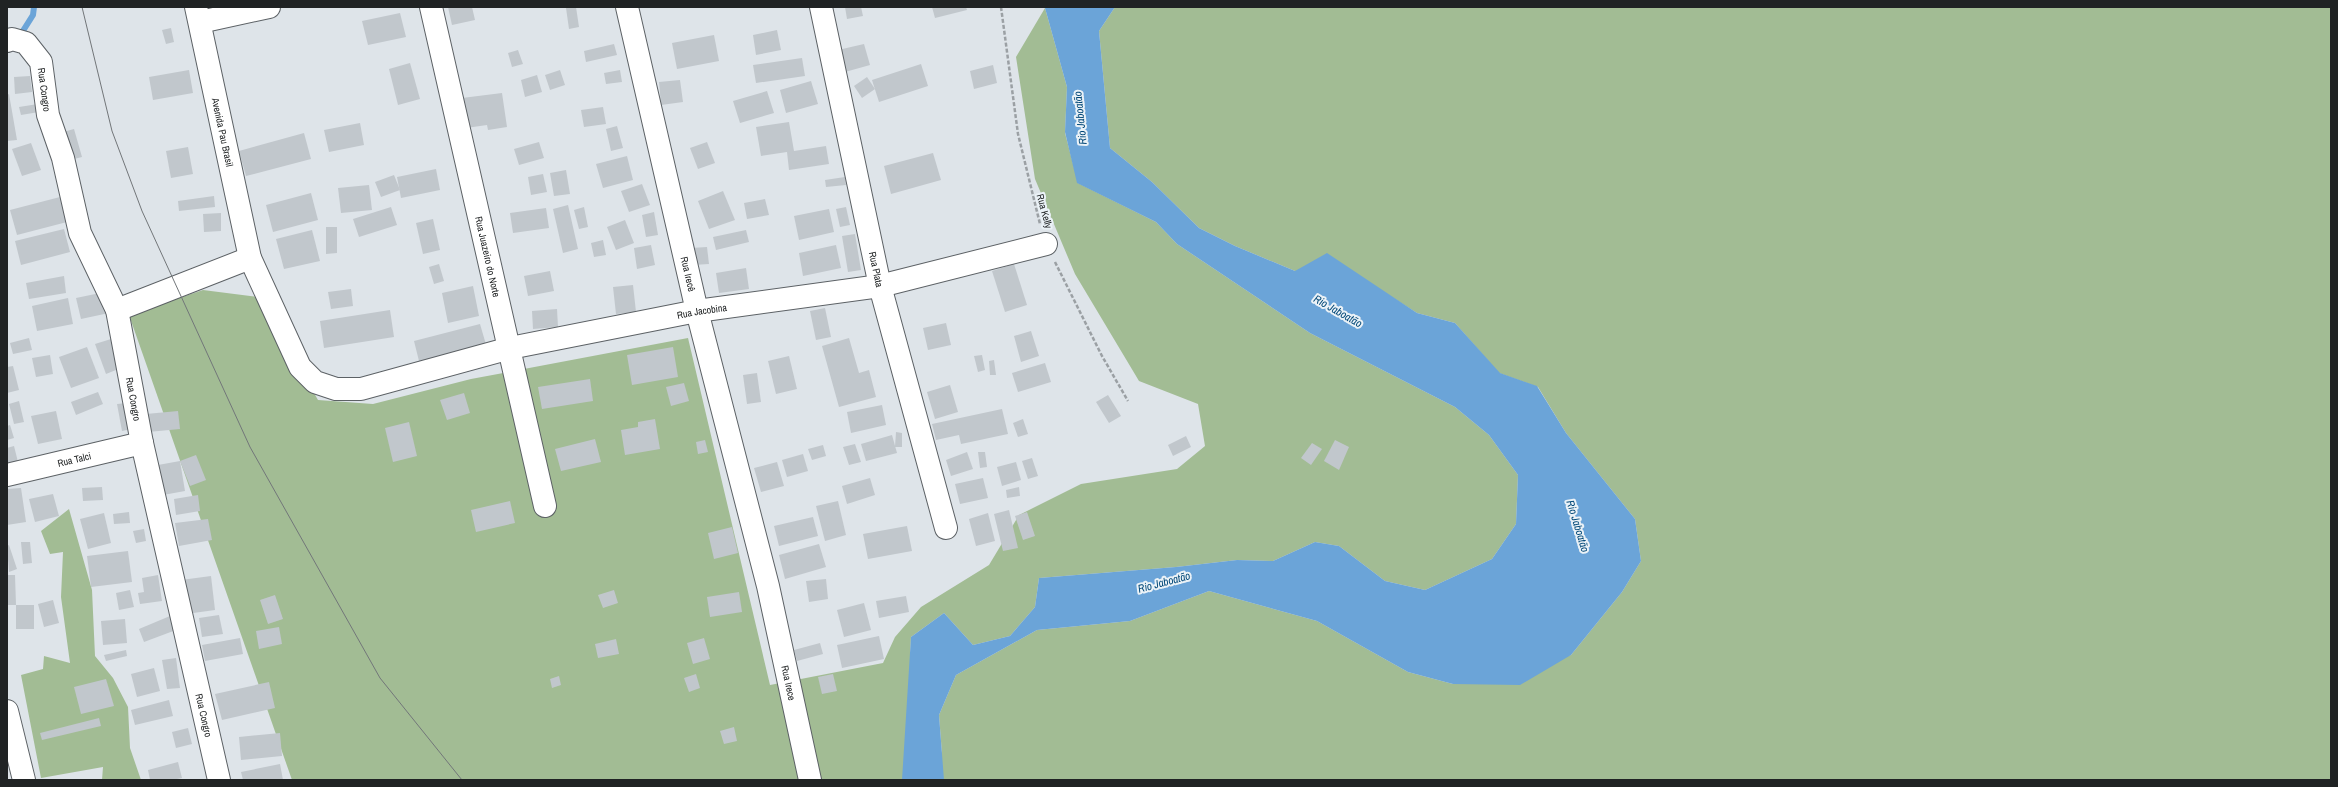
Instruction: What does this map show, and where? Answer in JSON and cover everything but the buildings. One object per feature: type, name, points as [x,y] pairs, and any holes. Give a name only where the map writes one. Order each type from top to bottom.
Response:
[{"type":"street","points":[[198,15],[269,7]]},
{"type":"street","name":"Rua Juazeiro do Norte","points":[[430,7],[510,348],[545,506]]},
{"type":"street","name":"Rua Irecê","points":[[627,7],[697,311],[768,586]]},
{"type":"street","name":"Rua Plata","points":[[821,7],[880,286],[946,528]]},
{"type":"street","name":"Avenida Pau Brasil","points":[[198,15],[250,258],[300,367],[316,382],[336,389],[361,389]]},
{"type":"street","name":"Rua Congro","points":[[9,40],[26,43],[41,62],[48,115],[63,158],[80,233],[118,310],[142,443],[219,780]]},
{"type":"street","name":"Rua Jacobina","points":[[361,389],[510,348],[697,311],[880,286],[1046,244]]},
{"type":"street","points":[[118,310],[250,258]]},
{"type":"street","name":"Rua Talci","points":[[7,474],[142,443]]},
{"type":"street","name":"Rua Irece","points":[[768,586],[810,780]]},
{"type":"street","points":[[7,711],[24,780]]},
{"type":"path","name":"Rua Kelly","points":[[1001,7],[1018,134],[1046,244],[1102,356],[1128,401]]},
{"type":"green space","points":[[1115,7],[2331,7],[2331,780],[292,780],[129,315],[203,290],[259,297],[318,400],[373,404],[471,379],[688,338],[770,685],[883,663],[895,637],[921,607],[989,565],[1019,515],[1081,484],[1177,469],[1205,446],[1198,404],[1139,381],[1075,274],[1035,179],[1016,57],[1045,8],[1067,87],[1065,133],[1078,183],[1156,222],[1177,244],[1310,333],[1455,407],[1489,435],[1518,475],[1516,524],[1492,559],[1425,590],[1385,581],[1339,546],[1315,542],[1273,561],[1237,560],[1176,567],[1039,578],[1035,607],[1010,636],[973,645],[944,613],[911,637],[910,657],[942,754],[939,715],[956,675],[1037,630],[1130,621],[1209,591],[1317,621],[1408,672],[1453,684],[1571,655],[1622,592],[1641,561],[1635,519],[1566,433],[1538,387],[1499,373],[1455,323],[1417,313],[1376,287],[1295,271],[1235,246],[1199,228],[1152,182],[1110,148],[1099,31]]},
{"type":"green space","points":[[69,509],[92,590],[95,656],[113,678],[128,707],[130,748],[141,780],[102,780],[103,767],[41,778],[21,675],[43,669],[44,656],[70,663],[61,597],[63,552],[50,554],[41,531]]},
{"type":"water","name":"Rio Jaboatão","points":[[1115,7],[1099,31],[1110,148],[1152,182],[1199,228],[1235,246],[1295,271],[1327,253],[1417,313],[1455,323],[1500,373],[1537,386],[1566,433],[1635,519],[1641,561],[1622,592],[1571,655],[1520,685],[1453,684],[1408,672],[1317,621],[1209,591],[1130,621],[1037,630],[956,675],[939,715],[944,780],[902,780],[911,637],[944,613],[973,645],[1010,636],[1035,607],[1039,578],[1176,567],[1237,560],[1273,561],[1315,542],[1339,546],[1385,581],[1425,590],[1492,559],[1516,524],[1518,475],[1489,435],[1455,407],[1310,333],[1177,244],[1156,222],[1077,183],[1065,132],[1067,87],[1045,8]]},
{"type":"waterway","points":[[21,34],[33,15],[34,7]]},
{"type":"tram line","points":[[82,7],[112,131],[142,211],[250,447],[380,678],[462,780]]}]
